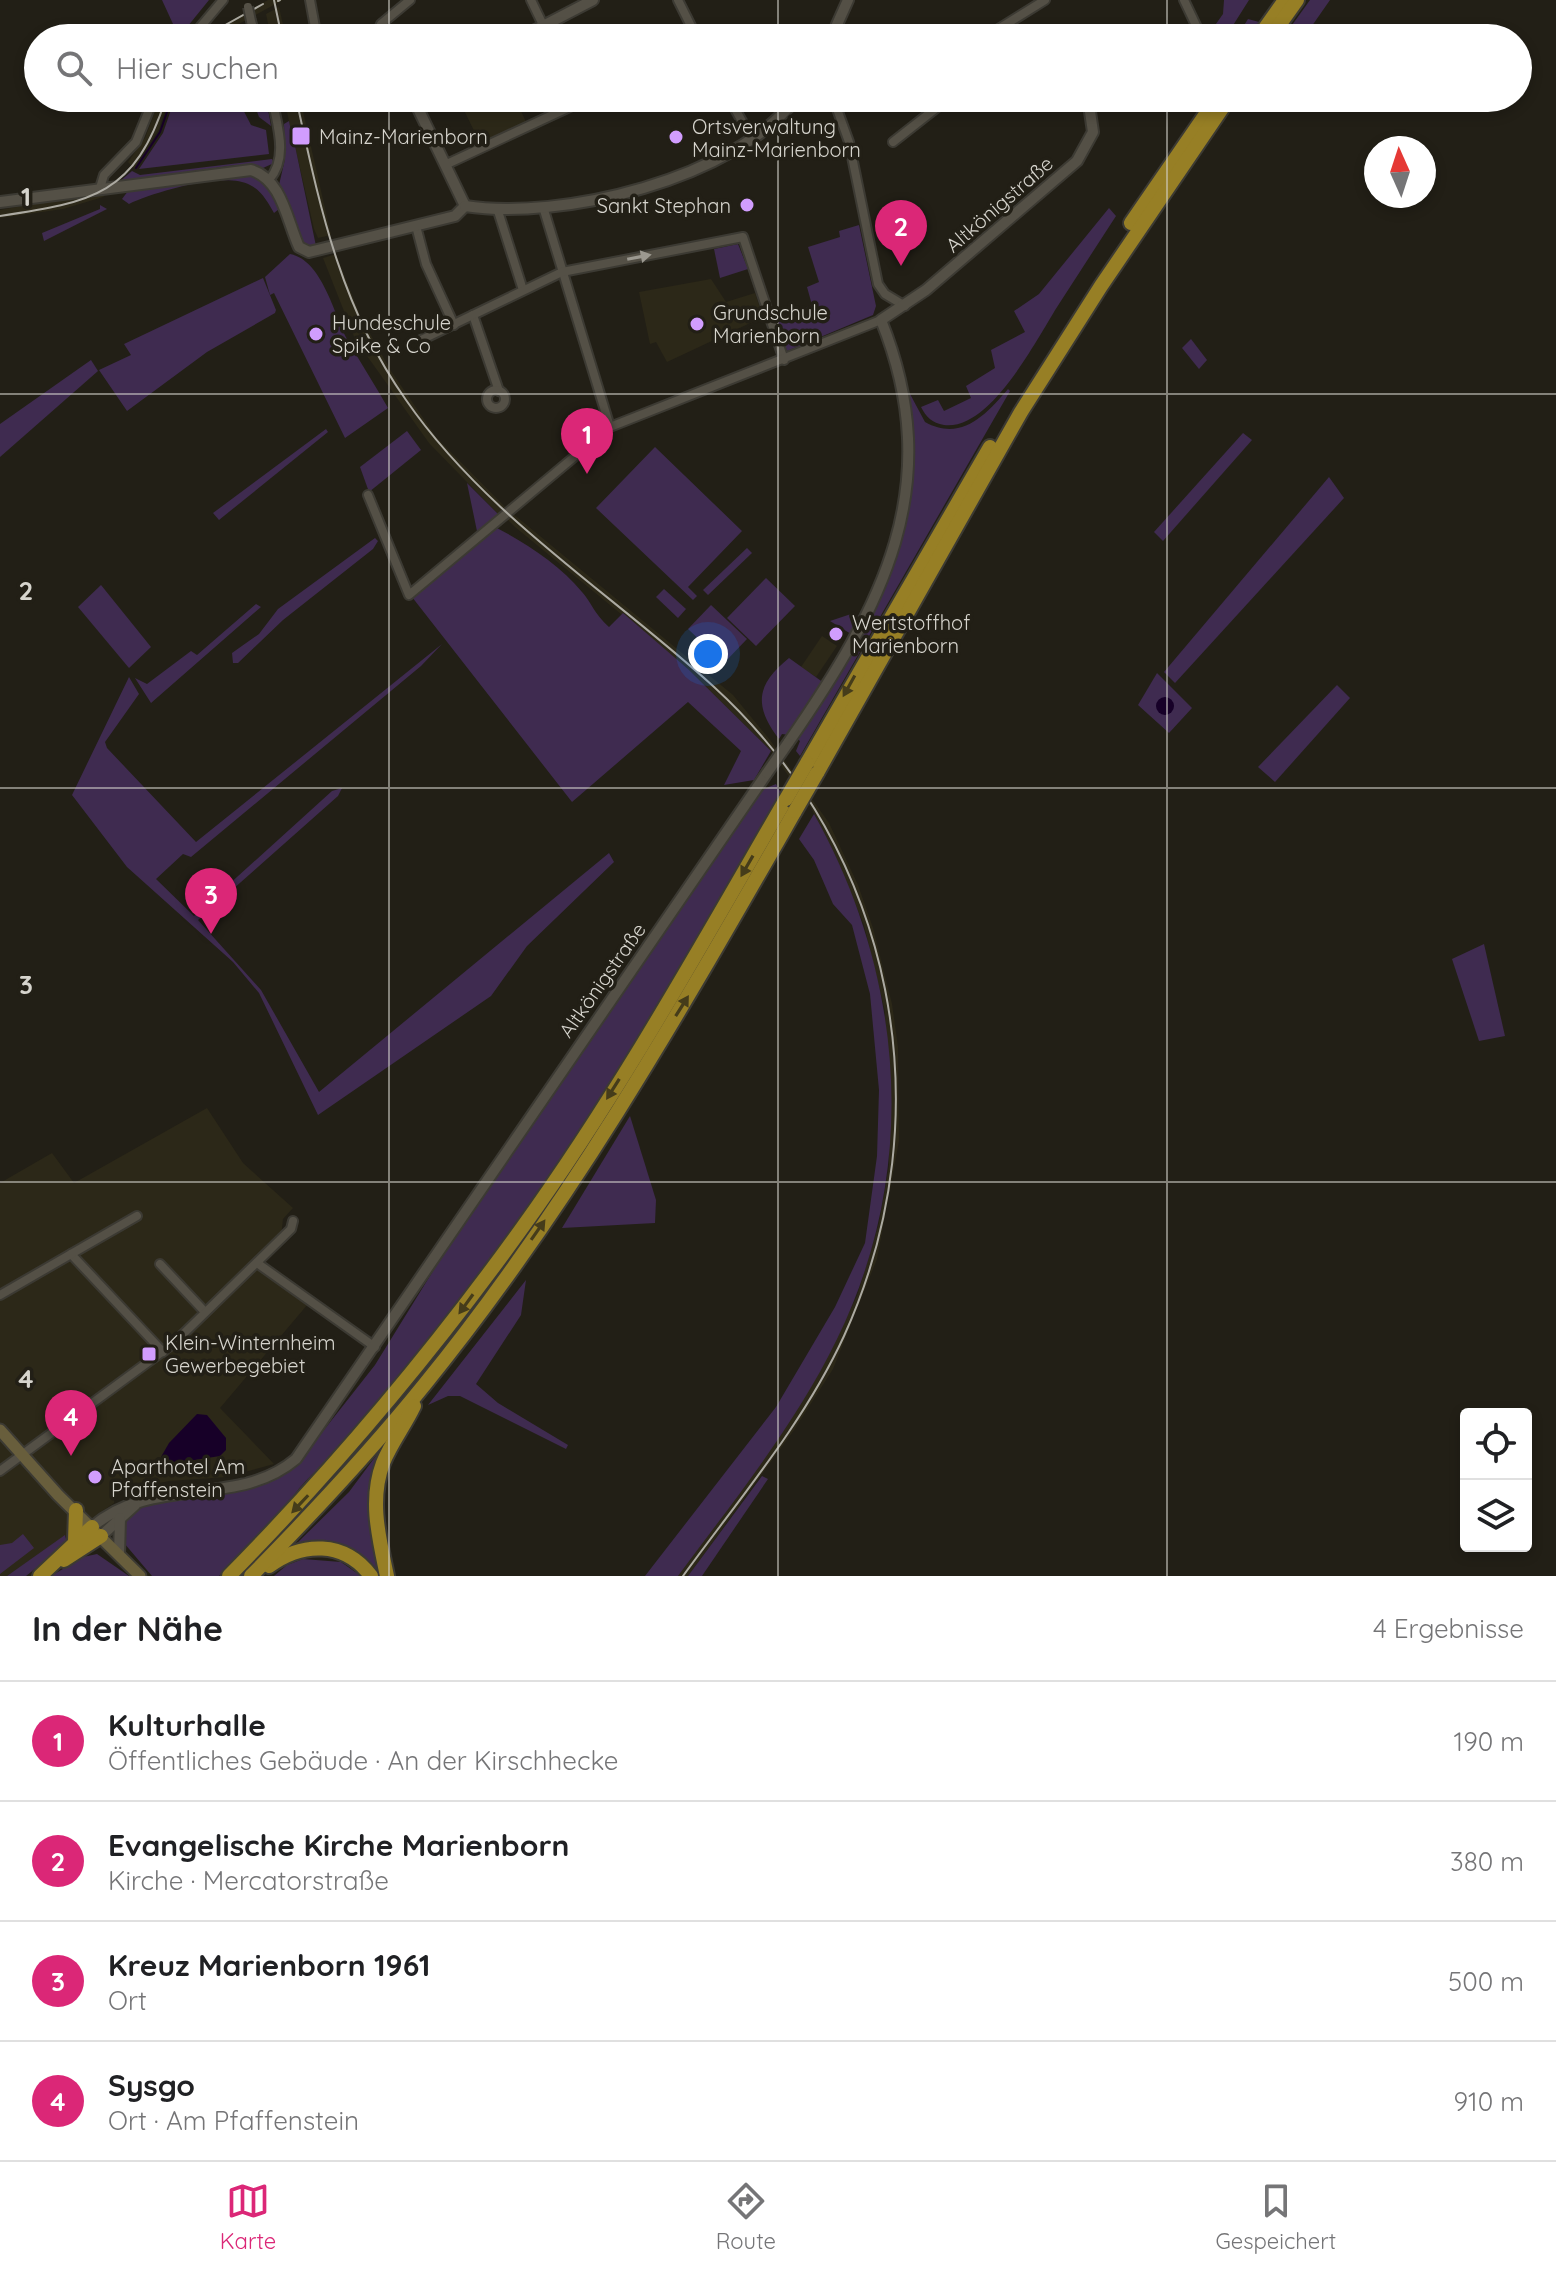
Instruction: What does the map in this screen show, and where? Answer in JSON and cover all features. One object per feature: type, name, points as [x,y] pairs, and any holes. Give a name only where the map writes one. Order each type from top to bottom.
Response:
[{"type":"highway","points":[[1268,24],[1285,0]]},
{"type":"highway","points":[[1280,24],[1297,0]]},
{"type":"highway","points":[[812,768],[887,619],[1014,407],[1208,112]]},
{"type":"highway","points":[[229,1576],[361,1435],[443,1335],[523,1226],[790,805],[1021,412],[1101,286],[1219,112]]},
{"type":"highway","points":[[253,1576],[426,1383],[507,1275],[597,1143],[698,980],[790,805]]},
{"type":"highway","points":[[387,1576],[376,1513],[378,1480],[391,1446],[426,1383]]},
{"type":"highway","points":[[75,1542],[76,1510]]},
{"type":"highway","points":[[45,1572],[75,1542],[96,1532]]},
{"type":"highway","points":[[45,1572],[96,1532]]},
{"type":"highway","points":[[253,1576],[283,1556],[316,1547],[342,1553],[371,1576]]},
{"type":"main road","points":[[0,1430],[140,1576]]},
{"type":"street","points":[[203,24],[223,0]]},
{"type":"street","points":[[310,0],[314,24]]},
{"type":"street","points":[[381,24],[410,0]]},
{"type":"street","points":[[531,0],[543,24]]},
{"type":"street","points":[[549,24],[593,0]]},
{"type":"street","points":[[678,0],[690,24]]},
{"type":"street","points":[[837,24],[848,0]]},
{"type":"street","points":[[1006,24],[1045,0]]},
{"type":"street","points":[[1184,0],[1195,24]]},
{"type":"street","points":[[247,3],[252,24]]},
{"type":"street","points":[[100,188],[104,175],[136,142],[148,112]]},
{"type":"street","points":[[269,180],[278,167],[281,151],[274,112]]},
{"type":"street","points":[[420,112],[465,206]]},
{"type":"street","points":[[447,164],[559,112]]},
{"type":"street","points":[[737,112],[753,141]]},
{"type":"street","points":[[465,206],[498,211],[544,210],[596,197],[621,196],[753,141],[785,112]]},
{"type":"street","points":[[838,112],[849,142],[878,284],[885,294],[905,306]]},
{"type":"street","points":[[893,142],[931,112]]},
{"type":"street","name":"Altkönigstraße","points":[[96,1532],[112,1512],[166,1493],[243,1486],[276,1474],[303,1450],[852,645],[881,584],[903,519],[909,475],[908,443],[886,317],[905,306],[1077,161],[1093,132],[1090,112]]},
{"type":"street","points":[[0,202],[237,169],[257,171],[269,180],[299,247],[316,252],[455,216],[465,206]]},
{"type":"street","points":[[544,210],[610,427]]},
{"type":"street","points":[[498,211],[523,290]]},
{"type":"street","points":[[416,226],[426,264],[454,325]]},
{"type":"street","points":[[421,340],[562,272],[743,237],[784,360]]},
{"type":"street","points":[[473,315],[499,391]]},
{"type":"street","points":[[368,495],[409,595],[610,427],[886,317]]},
{"type":"street","points":[[0,1295],[137,1216]]},
{"type":"street","points":[[0,1471],[174,1343],[291,1229],[293,1221]]},
{"type":"street","points":[[71,1254],[163,1352]]},
{"type":"street","points":[[257,1263],[372,1351]]},
{"type":"street","points":[[160,1264],[205,1312]]},
{"type":"street","name":"Altkönigstraße","points":[[96,1532],[140,1502]]},
{"type":"street","points":[[119,1555],[120,1518]]},
{"type":"shaded area","points":[[162,0],[209,0],[190,24],[173,24]]},
{"type":"shaded area","points":[[268,0],[283,0],[239,24],[225,24]]},
{"type":"shaded area","points":[[1224,0],[1249,0],[1234,24],[1216,24],[1223,14]]},
{"type":"shaded area","points":[[1310,0],[1330,0],[1313,24],[1293,24]]},
{"type":"shaded area","points":[[279,7],[283,24],[268,24],[266,14]]},
{"type":"shaded area","points":[[1248,19],[1259,22],[1258,24],[1245,24]]},
{"type":"shaded area","points":[[155,112],[164,112],[159,129],[134,168],[128,162],[145,138]]},
{"type":"shaded area","points":[[170,112],[244,112],[251,125],[266,130],[269,154],[139,169],[163,133]]},
{"type":"shaded area","points":[[257,112],[268,112],[271,126]]},
{"type":"shaded area","points":[[287,112],[303,112],[331,235],[318,238],[314,229],[294,142],[289,136],[292,135]]},
{"type":"shaded area","points":[[465,112],[521,112],[527,124],[481,145]]},
{"type":"shaded area","points":[[289,121],[290,137],[294,141],[316,246],[304,244],[279,185],[285,159],[284,124]]},
{"type":"shaded area","points":[[272,159],[274,163],[263,168],[236,165],[119,182],[132,171],[140,175]]},
{"type":"shaded area","points":[[252,174],[272,194],[279,209],[274,213],[258,190],[238,181],[189,185],[129,204],[122,199],[128,191]]},
{"type":"shaded area","points":[[111,190],[103,197],[63,209],[0,218],[0,210]]},
{"type":"shaded area","points":[[100,205],[107,209],[44,241],[42,233],[100,209]]},
{"type":"shaded area","points":[[1109,208],[1116,216],[1011,380],[979,413],[962,423],[944,425],[930,419],[921,407],[938,400],[944,411],[971,398],[966,386],[995,368],[991,350],[1025,332],[1014,311],[1039,294]]},
{"type":"shaded area","points":[[859,225],[876,306],[873,315],[787,351],[776,319],[812,305],[807,287],[819,282],[808,247],[840,237],[839,231]]},
{"type":"shaded area","points":[[738,244],[748,269],[720,278],[714,249]]},
{"type":"shaded area","points":[[290,254],[301,258],[319,277],[347,339],[388,408],[345,438],[274,293],[270,295],[265,277]]},
{"type":"shaded area","points":[[336,254],[361,318],[391,371],[436,437],[507,509],[500,516],[429,443],[355,339],[323,258]]},
{"type":"shaded area","points":[[263,278],[275,313],[207,352],[127,411],[99,370],[131,355],[124,344]]},
{"type":"shaded area","name":"Grundschule Marienborn","points":[[711,279],[726,302],[755,293],[763,317],[667,362],[656,342],[650,344],[639,292]]},
{"type":"shaded area","points":[[1191,339],[1207,360],[1199,369],[1182,348]]},
{"type":"shaded area","points":[[91,360],[98,371],[0,457],[0,424]]},
{"type":"shaded area","points":[[1008,389],[1010,391],[800,756],[796,751],[800,741],[795,737],[870,616],[889,577],[902,536],[910,493],[911,446],[905,393],[910,394],[925,422],[950,429],[972,423]]},
{"type":"shaded area","points":[[326,429],[328,432],[219,520],[213,513]]},
{"type":"shaded area","points":[[407,431],[421,450],[369,492],[360,467]]},
{"type":"shaded area","points":[[1243,433],[1252,440],[1163,541],[1154,532]]},
{"type":"shaded area","points":[[655,447],[742,531],[688,587],[697,596],[693,600],[596,508]]},
{"type":"shaded area","points":[[1329,477],[1344,498],[1175,683],[1164,672]]},
{"type":"shaded area","points":[[467,483],[500,516],[478,536]]},
{"type":"shaded area","points":[[512,513],[733,695],[770,740],[829,823],[858,885],[873,928],[892,1004],[898,1047],[899,1141],[877,1259],[833,1369],[794,1430],[688,1576],[678,1576],[813,1383],[857,1296],[879,1223],[889,1166],[885,1011],[864,925],[834,853],[811,808],[771,751],[688,669],[515,527],[506,518]]},
{"type":"shaded area","points":[[495,527],[553,564],[582,592],[609,627],[623,613],[688,669],[771,751],[754,780],[724,785],[741,751],[688,702],[572,802],[412,597]]},
{"type":"shaded area","points":[[375,538],[378,541],[373,549],[283,620],[238,663],[233,663],[232,653],[259,634],[278,609]]},
{"type":"shaded area","points":[[747,548],[752,553],[708,595],[703,590]]},
{"type":"shaded area","points":[[766,578],[795,606],[756,646],[727,618]]},
{"type":"shaded area","points":[[101,585],[151,647],[129,668],[78,607]]},
{"type":"shaded area","points":[[664,589],[686,609],[678,618],[656,597]]},
{"type":"shaded area","points":[[256,604],[261,607],[151,703],[135,678],[147,684],[191,651],[197,655]]},
{"type":"shaded area","points":[[711,605],[747,639],[724,663],[688,629]]},
{"type":"shaded area","points":[[854,613],[859,617],[851,634],[830,621]]},
{"type":"shaded area","name":"Wertstoffhof Marienborn","points":[[822,636],[837,646],[816,677],[801,667]]},
{"type":"shaded area","points":[[442,644],[421,666],[191,857],[183,854],[156,879],[194,916],[332,791],[342,788],[338,796],[198,920],[261,990],[319,1092],[609,853],[614,862],[527,946],[491,996],[318,1115],[259,993],[233,962],[127,867],[72,795],[129,677],[139,694],[105,742],[107,748],[196,842]]},
{"type":"shaded area","points":[[789,658],[824,683],[790,735],[782,734],[779,739],[765,715],[762,695],[771,676]]},
{"type":"shaded area","points":[[1157,673],[1192,708],[1169,733],[1138,705]]},
{"type":"shaded area","points":[[1337,685],[1350,698],[1275,782],[1258,767]]},
{"type":"shaded area","points":[[1165,697],[1174,706],[1165,715],[1156,706]]},
{"type":"shaded area","points":[[776,784],[781,793],[623,1064],[555,1170],[428,1342],[333,1459],[306,1481],[285,1510],[219,1576],[152,1576],[124,1543],[125,1522],[142,1505],[176,1496],[258,1486],[293,1468],[375,1365],[454,1237],[759,791]]},
{"type":"shaded area","points":[[814,814],[845,876],[868,941],[883,1007],[891,1074],[890,1141],[881,1208],[864,1275],[837,1339],[803,1401],[678,1576],[645,1576],[776,1407],[835,1307],[865,1243],[877,1156],[879,1090],[870,994],[852,925],[833,904],[814,860],[799,839]]},
{"type":"shaded area","points":[[1484,944],[1505,1036],[1479,1041],[1452,959]]},
{"type":"shaded area","points":[[207,1108],[243,1163],[293,1208],[283,1219],[281,1237],[252,1266],[308,1304],[220,1408],[274,1464],[227,1477],[169,1481],[115,1494],[114,1503],[7,1576],[0,1576],[0,1183],[52,1153],[74,1183]]},
{"type":"shaded area","points":[[630,1116],[656,1200],[655,1223],[562,1228]]},
{"type":"shaded area","points":[[526,1280],[521,1315],[476,1384],[498,1403],[568,1445],[566,1449],[460,1396],[448,1396],[428,1405]]},
{"type":"shaded area","points":[[197,1414],[207,1415],[226,1438],[226,1450],[220,1456],[169,1464],[161,1457],[169,1443]]},
{"type":"shaded area","points":[[384,1445],[384,1576],[375,1576],[362,1560],[292,1548],[349,1492]]},
{"type":"shaded area","points":[[762,1476],[768,1479],[702,1576],[688,1576]]},
{"type":"shaded area","points":[[23,1534],[34,1548],[0,1574],[0,1545],[12,1543]]},
{"type":"shaded area","points":[[65,1535],[67,1543],[26,1576],[7,1576]]},
{"type":"shaded area","points":[[97,1554],[129,1576],[51,1576],[83,1557]]},
{"type":"shaded area","points":[[303,1559],[341,1562],[361,1576],[274,1576],[287,1565]]},
{"type":"waterway","points":[[136,168],[160,132],[167,112]]},
{"type":"tram line","points":[[227,24],[263,4]]},
{"type":"tram line","points":[[0,216],[61,205],[106,188],[124,174],[140,155],[161,112]]},
{"type":"railway","points":[[274,0],[279,24]]},
{"type":"railway","points":[[299,112],[335,255],[364,329],[406,400],[438,442],[511,517],[674,651],[713,686],[775,752],[825,826],[861,906],[885,989],[895,1076],[892,1163],[875,1251],[844,1336],[810,1399],[770,1460],[683,1576]]},
{"type":"place","name":"Mainz-Marienborn","points":[[301,136]]},
{"type":"place","name":"Ortsverwaltung Mainz-Marienborn","points":[[676,137]]},
{"type":"place","name":"Sankt Stephan","points":[[747,205]]},
{"type":"place","name":"Evangelische Kirche Marienborn","points":[[901,266]]},
{"type":"place","name":"Grundschule Marienborn","points":[[697,324]]},
{"type":"place","name":"Hundeschule Spike & Co","points":[[316,334]]},
{"type":"place","name":"Kulturhalle","points":[[587,474]]},
{"type":"place","name":"Wertstoffhof Marienborn","points":[[836,634]]},
{"type":"place","name":"Kreuz Marienborn 1961","points":[[211,934]]},
{"type":"place","name":"Klein-Winternheim Gewerbegebiet","points":[[149,1354]]},
{"type":"place","name":"Sysgo","points":[[71,1456]]},
{"type":"place","name":"Aparthotel Am Pfaffenstein","points":[[95,1477]]}]
